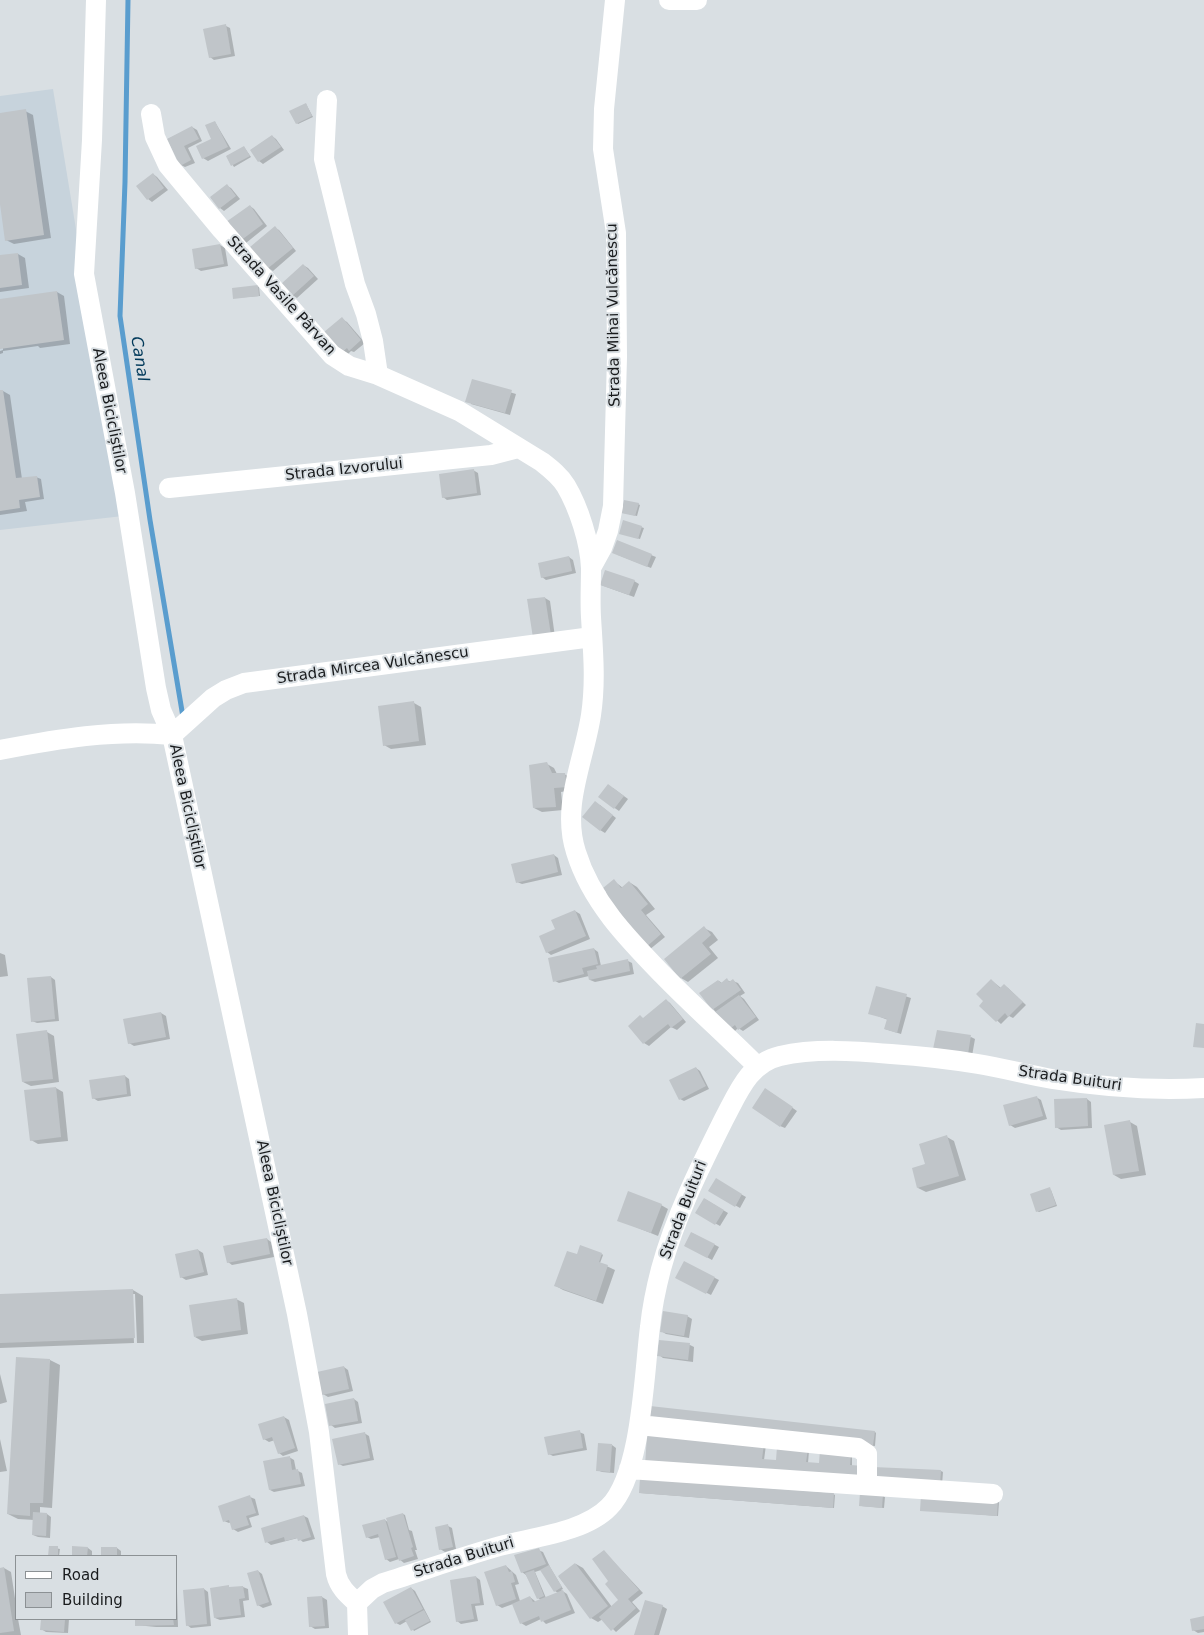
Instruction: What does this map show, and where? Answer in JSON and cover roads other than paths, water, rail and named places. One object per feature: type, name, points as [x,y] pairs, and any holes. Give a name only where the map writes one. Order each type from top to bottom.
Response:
[{"type":"street","name":"Aleea Bicicliștilor","points":[[96,0],[92,140],[84,274],[124,493],[156,688],[161,710],[172,735],[298,1314],[319,1432],[338,1584],[357,1603]]},
{"type":"street","name":"Strada Mihai Vulcănescu","points":[[591,568],[602,548],[613,506],[617,357],[616,233],[603,149],[604,108],[615,0]]},
{"type":"street","points":[[669,0],[696,0]]},
{"type":"street","points":[[327,100],[324,159],[355,284],[373,341],[378,375]]},
{"type":"street","name":"Strada Vasile Pârvan","points":[[151,114],[155,137],[168,165],[222,230],[332,355],[349,366],[378,375],[459,411],[518,448]]},
{"type":"street","points":[[518,448],[555,472],[565,485],[575,503],[582,525],[591,568],[593,697],[572,800],[571,817],[575,850],[581,867],[597,899],[625,934],[691,1003],[757,1066]]},
{"type":"street","name":"Strada Izvorului","points":[[169,488],[491,455],[518,448]]},
{"type":"street","name":"Strada Mircea Vulcănescu","points":[[172,735],[213,698],[226,690],[244,683],[592,637]]},
{"type":"street","points":[[0,750],[72,737],[143,732],[172,735]]},
{"type":"street","name":"Strada Buituri","points":[[357,1603],[372,1589],[384,1583],[500,1546],[567,1529],[594,1519],[614,1501],[624,1484],[629,1469],[639,1425],[650,1326],[662,1267],[681,1212],[706,1154],[747,1077],[757,1066],[768,1059],[782,1055],[814,1052],[872,1052],[980,1064],[1088,1084],[1135,1088],[1204,1088]]},
{"type":"street","points":[[639,1425],[858,1448],[867,1454],[866,1485]]},
{"type":"street","points":[[629,1469],[993,1494]]},
{"type":"street","points":[[357,1603],[358,1635]]},
{"type":"waterway","name":"Canal","points":[[128,0],[125,182],[120,316],[150,520],[183,717]]}]
